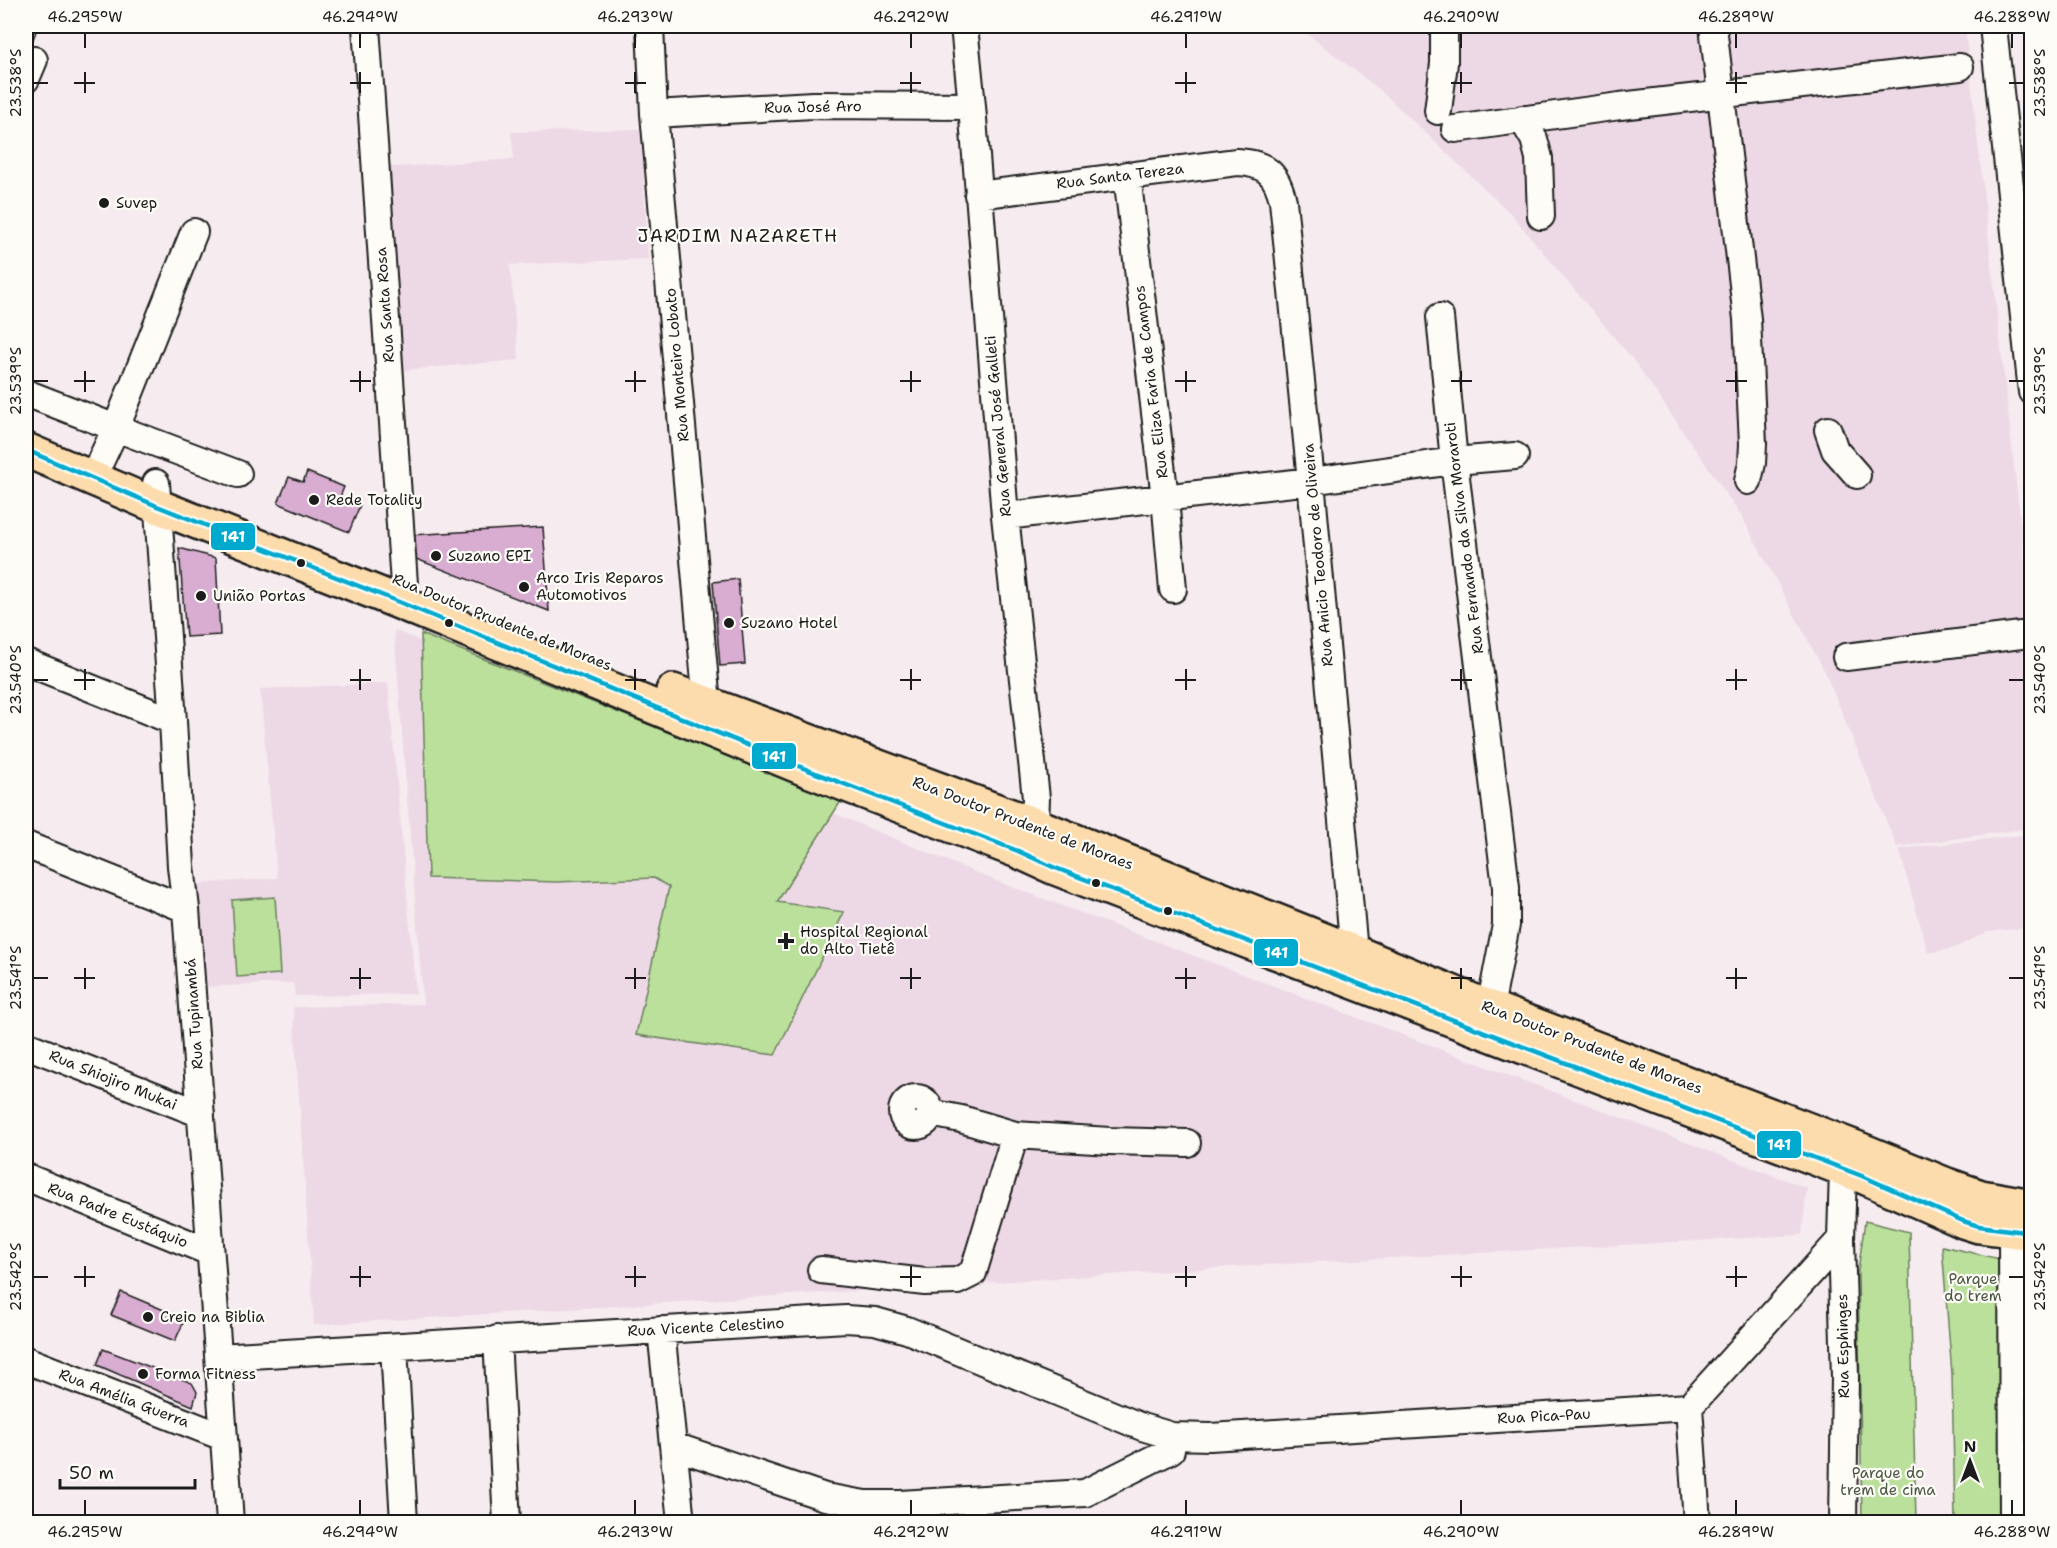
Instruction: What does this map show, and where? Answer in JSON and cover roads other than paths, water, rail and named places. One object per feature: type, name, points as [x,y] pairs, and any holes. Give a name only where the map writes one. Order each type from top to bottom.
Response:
[{"type":"highway","name":"Rua Doutor Prudente de Moraes","points":[[26,429],[101,460],[157,495],[394,600],[813,772],[1027,838],[1354,952],[1854,1164],[1963,1221],[1980,1212],[2026,1216]]},
{"type":"highway","points":[[26,444],[71,460],[89,463],[101,460]]},
{"type":"highway","name":"Rua Doutor Prudente de Moraes","points":[[26,450],[404,584],[707,704],[1027,838],[1053,867],[1854,1164]]},
{"type":"street","name":"Rua Santa Rosa","points":[[366,26],[404,584]]},
{"type":"street","name":"Rua Monteiro Lobato","points":[[650,26],[654,114],[707,704]]},
{"type":"street","name":"Rua General José Galleti","points":[[964,26],[1005,516],[1036,798],[1027,838]]},
{"type":"street","points":[[1444,26],[1446,120],[1522,119],[1960,67]]},
{"type":"street","points":[[1713,26],[1747,319],[1753,444],[1748,481]]},
{"type":"street","points":[[1993,26],[2024,250],[2031,392]]},
{"type":"street","name":"Rua José Aro","points":[[654,114],[813,105],[972,106]]},
{"type":"street","points":[[1522,119],[1534,139],[1539,158],[1540,216]]},
{"type":"street","name":"Rua Santa Tereza","points":[[978,195],[1237,162],[1250,162],[1262,166]]},
{"type":"street","name":"Rua Anicio Teodoro de Oliveira","points":[[1262,166],[1272,174],[1279,185],[1284,201],[1354,952]]},
{"type":"street","name":"Rua Eliza Faria de Campos","points":[[1127,175],[1165,498],[1173,589]]},
{"type":"street","points":[[101,460],[116,428],[194,232]]},
{"type":"street","name":"Rua Fernando da Silva Moraroti","points":[[1440,317],[1454,460],[1506,887],[1506,925],[1490,1008]]},
{"type":"street","points":[[26,393],[238,474]]},
{"type":"street","points":[[1828,430],[1835,450],[1857,475]]},
{"type":"street","points":[[1005,516],[1311,481],[1454,460],[1515,456]]},
{"type":"street","name":"Rua Tupinambá","points":[[157,495],[181,866],[230,1522]]},
{"type":"street","points":[[1846,657],[2021,635]]},
{"type":"street","points":[[26,662],[173,721]]},
{"type":"street","points":[[26,845],[186,909]]},
{"type":"street","name":"Rua Shiojiro Mukai","points":[[26,1045],[201,1114]]},
{"type":"street","points":[[930,1113],[1015,1135],[1110,1142],[1187,1143]]},
{"type":"street","points":[[821,1270],[925,1282],[957,1281],[973,1273],[1015,1135]]},
{"type":"street","name":"Rua Esphinges","points":[[1843,1522],[1845,1377],[1841,1239],[1854,1164]]},
{"type":"street","name":"Rua Padre Eustáquio","points":[[26,1178],[210,1252]]},
{"type":"street","points":[[2013,1522],[2022,1387],[2026,1216]]},
{"type":"street","points":[[1697,1522],[1689,1407],[1841,1239]]},
{"type":"street","name":"Rua Vicente Celestino","points":[[219,1357],[846,1318],[875,1321],[907,1330],[1142,1428],[1172,1436]]},
{"type":"street","points":[[661,1330],[681,1522]]},
{"type":"street","points":[[497,1339],[507,1522]]},
{"type":"street","points":[[394,1347],[404,1522]]},
{"type":"street","name":"Rua Amélia Guerra","points":[[26,1360],[223,1437]]},
{"type":"street","name":"Rua Pica-Pau","points":[[1172,1436],[1210,1437],[1689,1407]]},
{"type":"street","points":[[674,1446],[825,1497],[865,1504],[900,1504],[1085,1493],[1172,1450],[1172,1436]]},
{"type":"place","name":"Suvep","points":[[104,203]]},
{"type":"place","name":"Rede Totality","points":[[314,500]]},
{"type":"place","name":"Suzano EPI","points":[[436,556]]},
{"type":"place","name":"Arco Iris Reparos Automotivos","points":[[524,587]]},
{"type":"place","name":"União Portas","points":[[201,596]]},
{"type":"place","name":"Suzano Hotel","points":[[729,623]]},
{"type":"place","name":"Hospital Regional do Alto Tietê","points":[[786,941]]},
{"type":"place","name":"Creio na Biblia","points":[[148,1317]]},
{"type":"place","name":"Forma Fitness","points":[[143,1374]]},
{"type":"district","name":"JARDIM NAZARETH","points":[[738,236]]},
{"type":"park label","name":"Parque do trem","points":[[1973,1288]]},
{"type":"park label","name":"Parque do trem de cima","points":[[1888,1482]]}]
